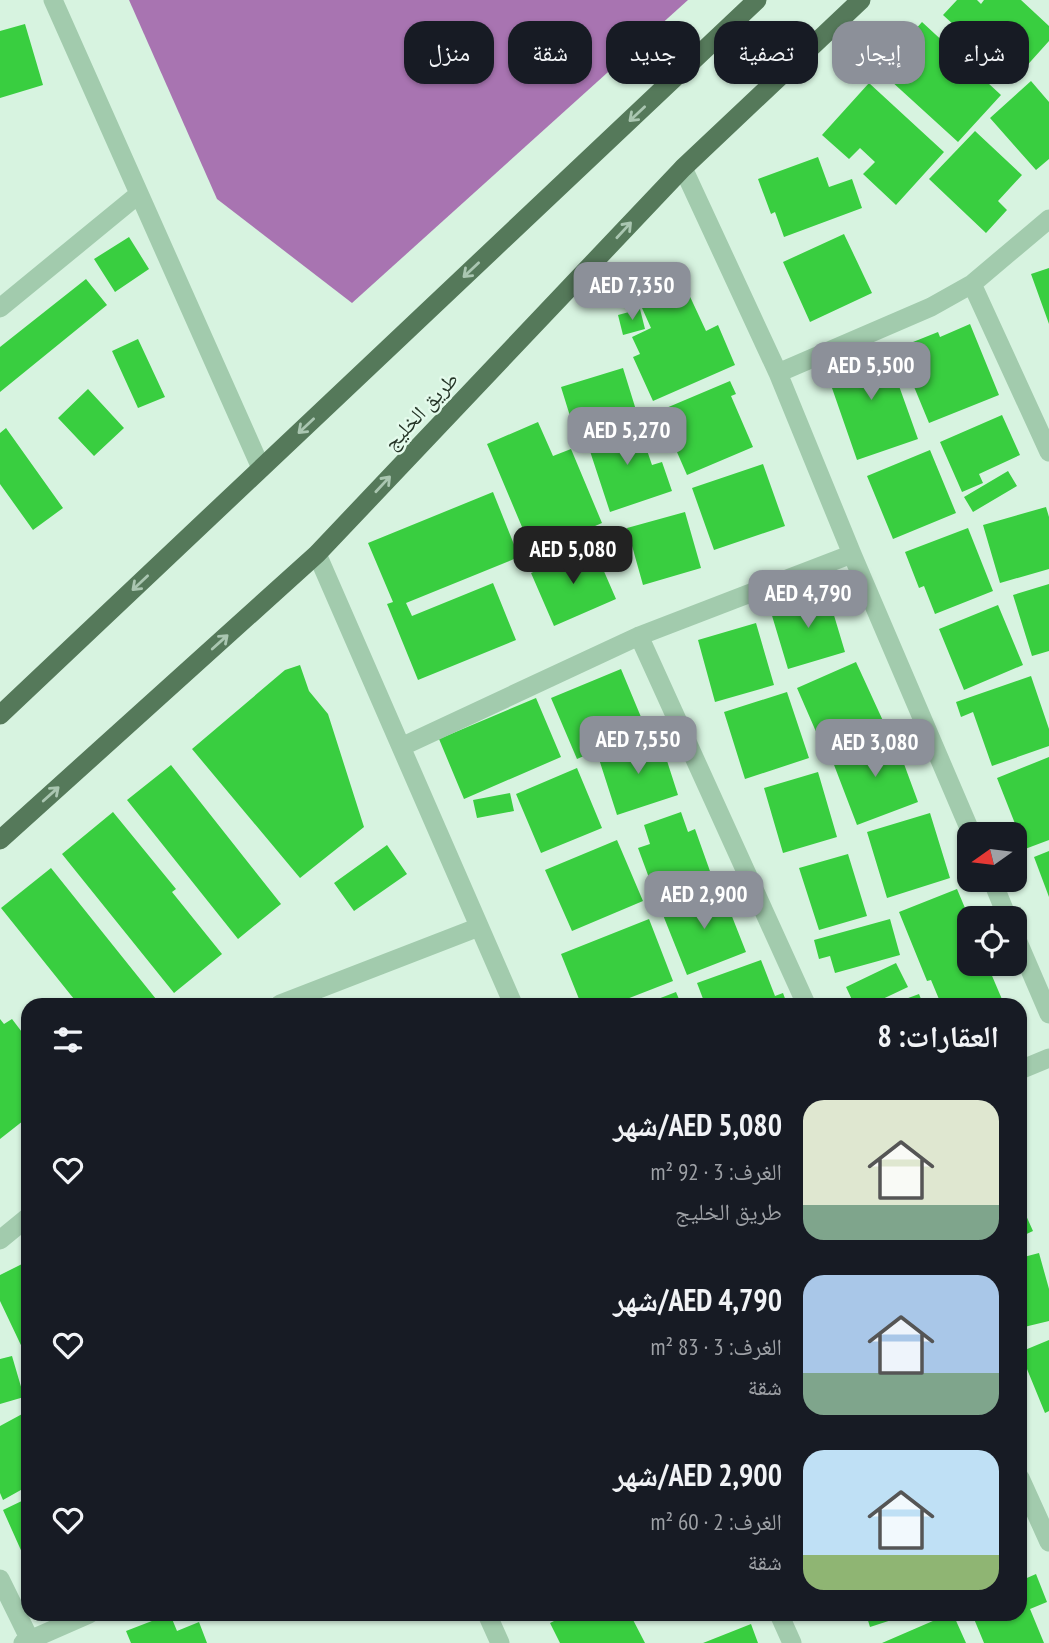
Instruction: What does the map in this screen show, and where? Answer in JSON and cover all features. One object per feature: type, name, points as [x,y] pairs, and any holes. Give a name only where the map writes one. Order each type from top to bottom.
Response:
[{"type":"main road","points":[[0,715],[757,0]]},
{"type":"main road","name":"طريق الخليج","points":[[0,840],[317,554],[683,168],[861,0]]},
{"type":"street","points":[[53,0],[261,468]]},
{"type":"street","points":[[683,168],[778,373],[966,822]]},
{"type":"street","points":[[0,307],[139,194]]},
{"type":"street","points":[[778,373],[931,307],[972,284],[1049,219]]},
{"type":"street","points":[[972,284],[1049,452]]},
{"type":"street","points":[[317,554],[510,998]]},
{"type":"street","points":[[401,747],[639,636],[852,554]]},
{"type":"street","points":[[639,636],[803,998]]},
{"type":"street","points":[[296,998],[479,927]]},
{"type":"street","points":[[1027,963],[1049,1014]]},
{"type":"street","points":[[1027,1067],[1049,1058]]},
{"type":"street","points":[[0,1240],[21,1223]]},
{"type":"street","points":[[1027,1493],[1049,1542]]},
{"type":"street","points":[[0,1579],[27,1641],[73,1621]]},
{"type":"street","points":[[490,1621],[500,1643]]},
{"type":"street","points":[[782,1621],[792,1643]]},
{"type":"shaded area","points":[[129,0],[688,0],[665,21],[606,21],[606,74],[352,303],[217,199]]},
{"type":"building","points":[[957,0],[977,0],[981,4],[984,0],[1021,0],[1049,26],[1049,41],[1029,63],[1029,21],[950,21],[943,15]]},
{"type":"building","points":[[25,24],[43,85],[0,98],[0,31]]},
{"type":"building","points":[[925,25],[939,38],[939,84],[989,84],[1001,95],[958,142],[894,84],[925,84]]},
{"type":"building","points":[[1031,81],[1049,102],[1049,159],[1036,170],[990,118]]},
{"type":"building","points":[[870,84],[944,152],[896,205],[863,174],[875,162],[860,148],[849,159],[822,135]]},
{"type":"building","points":[[975,131],[1022,175],[998,201],[1007,210],[986,233],[929,179]]},
{"type":"building","points":[[818,157],[829,187],[852,179],[862,208],[784,237],[775,212],[771,214],[758,179]]},
{"type":"building","points":[[844,234],[872,293],[810,322],[783,262]]},
{"type":"building","points":[[129,237],[149,269],[115,292],[94,259]]},
{"type":"building","points":[[1049,268],[1049,324],[1031,274]]},
{"type":"building","points":[[86,279],[107,305],[0,392],[0,347]]},
{"type":"building","points":[[686,288],[706,331],[718,325],[735,365],[653,401],[633,357],[640,354],[632,337],[651,328],[642,308]]},
{"type":"building","points":[[640,309],[645,329],[623,335],[618,315]]},
{"type":"building","points":[[970,324],[999,395],[929,423],[898,348],[938,332],[940,337]]},
{"type":"building","points":[[138,339],[165,397],[138,408],[112,351]]},
{"type":"building","points":[[884,344],[918,439],[857,460],[824,365]]},
{"type":"building","points":[[623,368],[636,410],[574,429],[561,387]]},
{"type":"building","points":[[730,381],[736,394],[731,396],[753,447],[687,475],[659,411]]},
{"type":"building","points":[[88,389],[124,428],[94,456],[58,418]]},
{"type":"building","points":[[1002,415],[1020,455],[979,474],[983,483],[962,492],[940,442]]},
{"type":"building","points":[[637,421],[652,465],[662,462],[672,491],[610,512],[586,439]]},
{"type":"building","points":[[538,422],[553,456],[571,449],[602,523],[533,553],[487,444]]},
{"type":"building","points":[[6,428],[63,508],[33,530],[0,484],[0,433]]},
{"type":"building","points":[[930,450],[956,513],[893,539],[867,476]]},
{"type":"building","points":[[763,464],[785,526],[714,550],[692,488]]},
{"type":"building","points":[[1008,471],[1017,486],[973,512],[964,497]]},
{"type":"building","points":[[493,492],[519,557],[406,603],[412,616],[493,583],[516,640],[418,680],[387,604],[393,602],[368,543]]},
{"type":"building","points":[[1046,507],[1049,517],[1049,569],[1000,583],[983,525]]},
{"type":"building","points":[[685,512],[701,568],[643,585],[627,528]]},
{"type":"building","points":[[968,528],[993,591],[935,614],[924,586],[919,588],[905,552]]},
{"type":"building","points":[[593,546],[616,599],[554,626],[531,573]]},
{"type":"building","points":[[1049,584],[1049,651],[1032,656],[1013,595]]},
{"type":"building","points":[[827,592],[845,652],[788,669],[770,609]]},
{"type":"building","points":[[998,605],[1023,665],[964,690],[939,629]]},
{"type":"building","points":[[756,623],[774,685],[715,702],[698,640]]},
{"type":"building","points":[[856,662],[884,723],[824,750],[797,688]]},
{"type":"building","points":[[300,665],[309,691],[328,714],[364,827],[300,878],[192,749],[285,670]]},
{"type":"building","points":[[621,669],[646,729],[577,759],[551,698]]},
{"type":"building","points":[[1031,676],[1049,729],[1049,746],[992,766],[973,712],[961,717],[956,702]]},
{"type":"building","points":[[787,692],[809,758],[745,779],[724,712]]},
{"type":"building","points":[[536,698],[561,757],[464,799],[439,739]]},
{"type":"building","points":[[893,734],[918,802],[857,825],[831,757]]},
{"type":"building","points":[[659,736],[678,795],[617,815],[598,756]]},
{"type":"building","points":[[1049,757],[1049,840],[1027,848],[1027,822],[1014,822],[997,778]]},
{"type":"building","points":[[171,765],[281,904],[238,939],[127,800]]},
{"type":"building","points":[[577,768],[602,828],[541,853],[516,794]]},
{"type":"building","points":[[818,772],[837,837],[783,853],[764,788]]},
{"type":"building","points":[[510,793],[514,811],[477,818],[473,800]]},
{"type":"building","points":[[113,812],[176,889],[172,892],[222,954],[174,993],[62,854]]},
{"type":"building","points":[[681,812],[688,832],[695,829],[711,874],[655,894],[638,848],[650,844],[644,825]]},
{"type":"building","points":[[930,813],[950,878],[887,898],[867,832]]},
{"type":"building","points":[[617,840],[643,901],[572,931],[545,870]]},
{"type":"building","points":[[387,845],[407,874],[354,911],[334,883]]},
{"type":"building","points":[[1049,851],[1049,897],[1034,857]]},
{"type":"building","points":[[848,854],[867,916],[819,930],[799,868]]},
{"type":"building","points":[[51,868],[155,998],[73,998],[1,908]]},
{"type":"building","points":[[720,886],[746,952],[687,975],[661,910]]},
{"type":"building","points":[[957,889],[964,906],[957,906],[957,976],[992,976],[1001,998],[938,998],[931,980],[927,981],[899,912]]},
{"type":"building","points":[[649,919],[673,981],[629,998],[579,998],[561,954]]},
{"type":"building","points":[[890,919],[900,955],[835,973],[830,956],[819,959],[814,940]]},
{"type":"building","points":[[761,960],[775,996],[783,993],[785,998],[703,998],[697,983]]},
{"type":"building","points":[[896,963],[908,987],[885,998],[851,998],[846,987]]},
{"type":"building","points":[[676,992],[678,998],[660,998]]},
{"type":"building","points":[[0,1019],[4,1024],[12,1019],[21,1031],[21,1122],[0,1139]]},
{"type":"building","points":[[1027,1218],[1033,1231],[1027,1234]]},
{"type":"building","points":[[1039,1253],[1049,1289],[1049,1321],[1027,1326],[1027,1256]]},
{"type":"building","points":[[21,1264],[21,1345],[0,1301],[0,1275]]},
{"type":"building","points":[[1049,1340],[1049,1411],[1045,1413],[1027,1369],[1027,1349]]},
{"type":"building","points":[[12,1356],[21,1387],[21,1398],[0,1404],[0,1359]]},
{"type":"building","points":[[21,1415],[21,1490],[3,1500],[0,1493],[0,1426]]},
{"type":"building","points":[[21,1501],[21,1550],[3,1510]]},
{"type":"building","points":[[1036,1574],[1047,1602],[1030,1609],[1044,1643],[984,1643],[975,1621],[1027,1621],[1027,1578]]},
{"type":"building","points":[[152,1621],[173,1621],[177,1631],[199,1622],[207,1643],[131,1643],[126,1631]]},
{"type":"building","points":[[634,1621],[645,1643],[560,1643],[550,1623]]},
{"type":"building","points":[[868,1621],[888,1621],[870,1627]]},
{"type":"building","points":[[933,1621],[956,1621],[966,1643],[882,1643]]},
{"type":"building","points":[[751,1624],[758,1643],[703,1643]]}]
